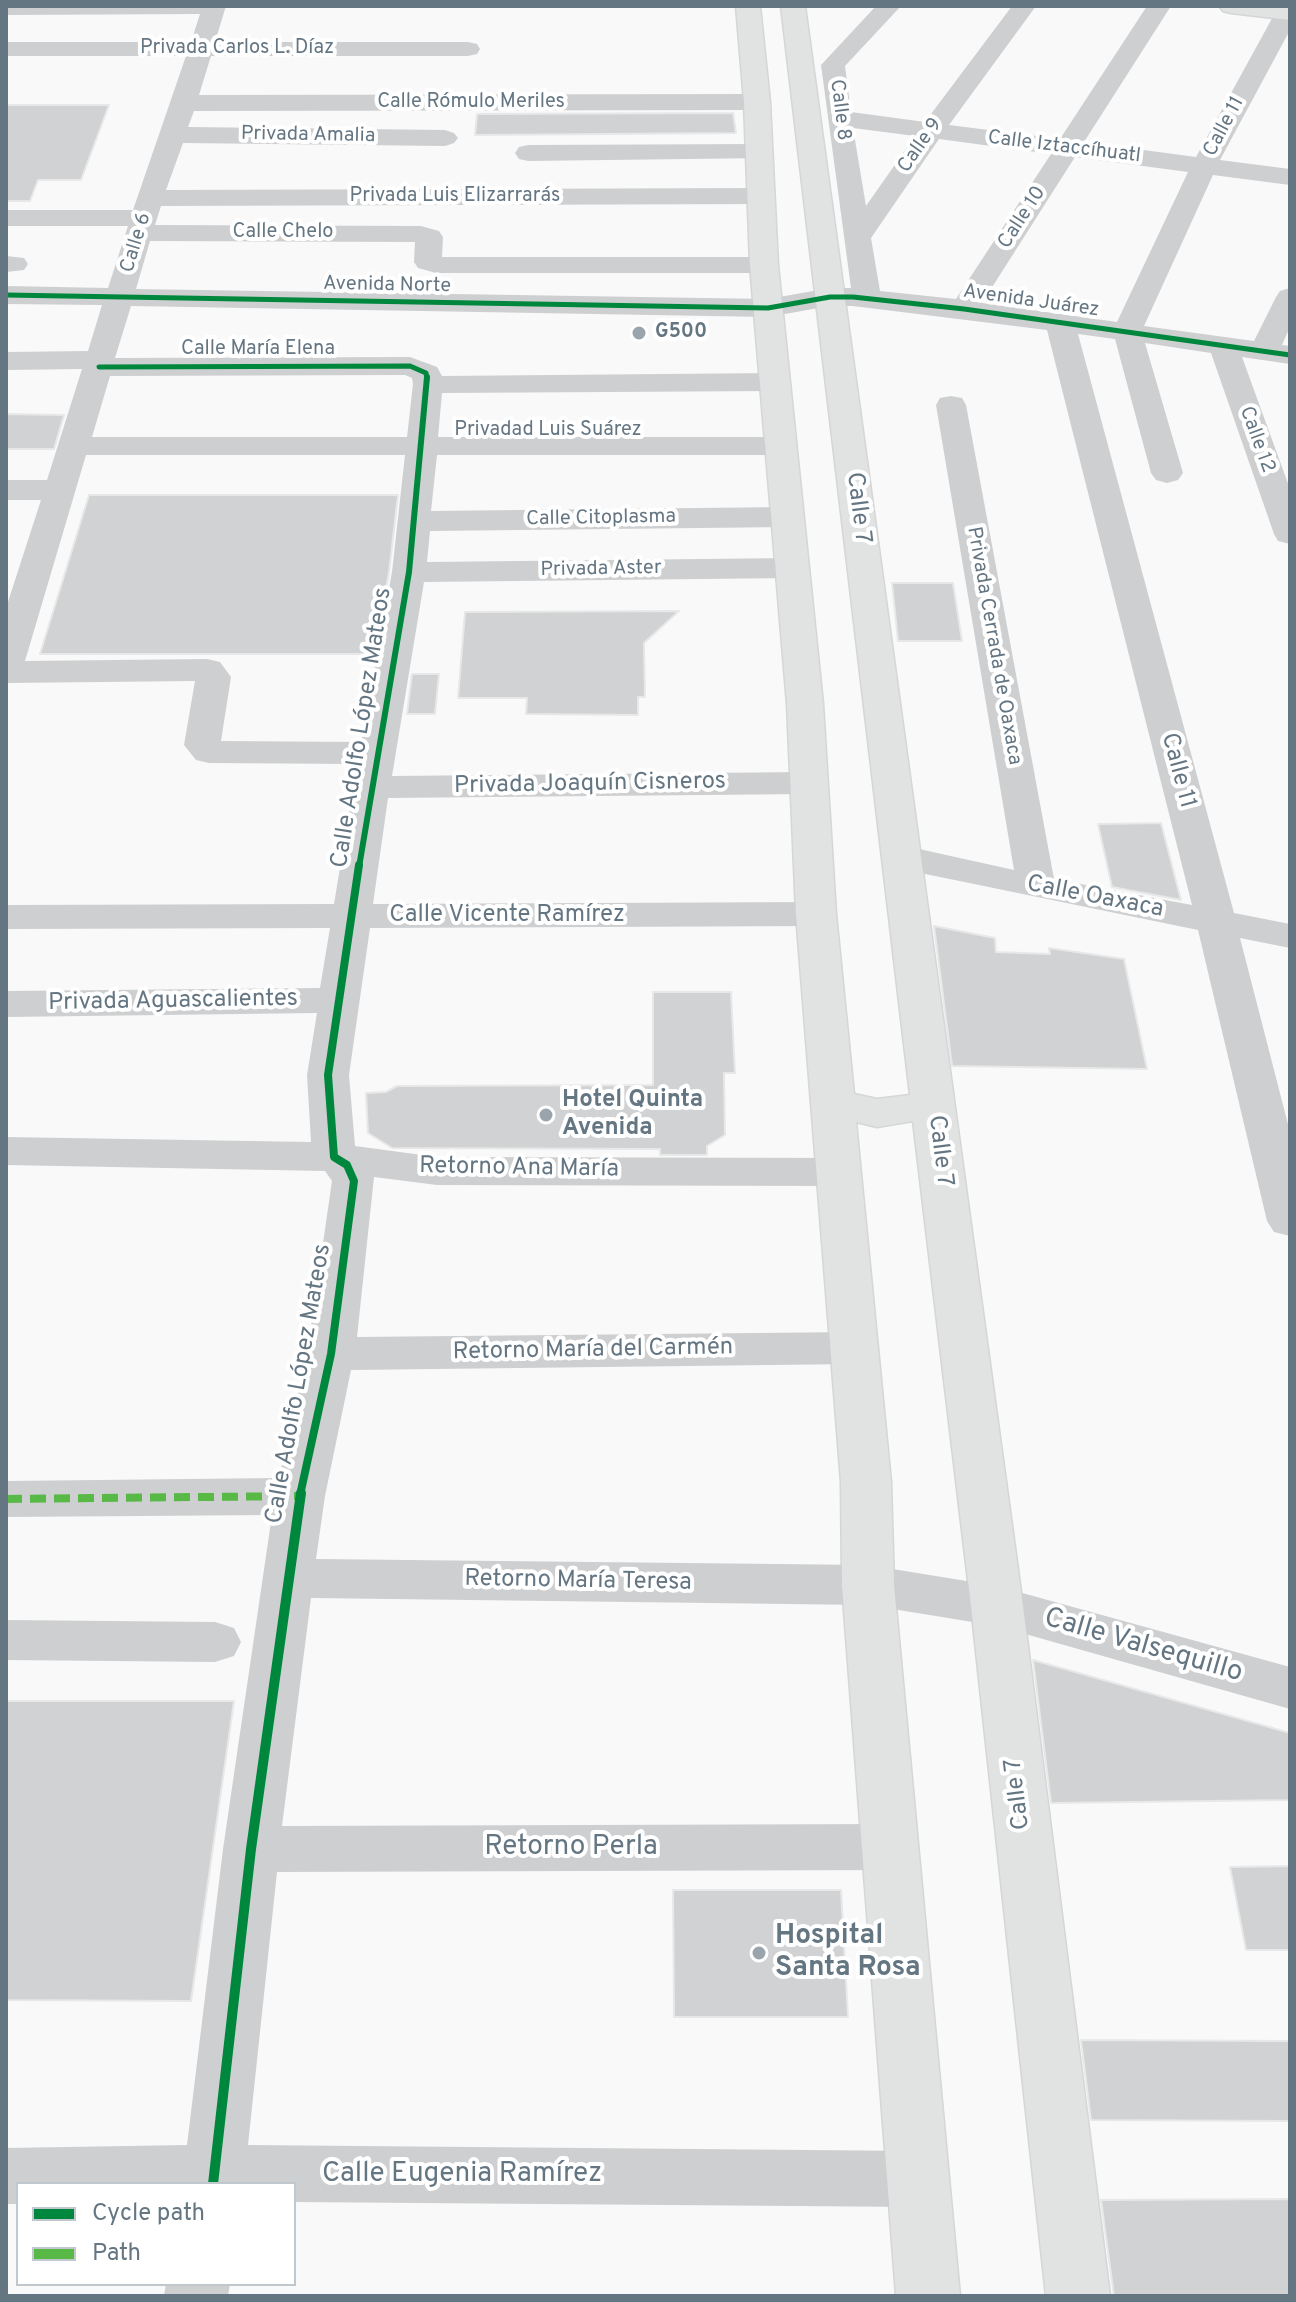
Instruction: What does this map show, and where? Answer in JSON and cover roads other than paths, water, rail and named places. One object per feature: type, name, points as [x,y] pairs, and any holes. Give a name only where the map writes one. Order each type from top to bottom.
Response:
[{"type":"main road","points":[[748,6],[757,102],[764,265],[793,568],[816,914],[866,1482],[868,1585],[928,2296]]},
{"type":"main road","points":[[760,176],[787,155],[778,6]]},
{"type":"main road","name":"Calle 7","points":[[793,6],[849,298],[901,857],[997,1606],[1078,2296]]},
{"type":"main road","points":[[1231,6],[1288,13]]},
{"type":"main road","points":[[834,1104],[877,1113],[933,1105]]},
{"type":"street","points":[[6,8],[214,6]]},
{"type":"street","name":"Calle 6","points":[[6,664],[58,490],[171,135],[203,49],[214,6]]},
{"type":"street","name":"Calle 8","points":[[859,236],[833,65],[889,6]]},
{"type":"street","name":"Calle 9","points":[[859,236],[931,131],[1024,6]]},
{"type":"street","name":"Calle 10","points":[[964,309],[1159,6]]},
{"type":"street","name":"Calle 11","points":[[1127,331],[1204,166],[1288,13]]},
{"type":"street","name":"Privada Carlos L. Díaz","points":[[6,49],[468,49]]},
{"type":"street","name":"Calle Rómulo Meriles","points":[[184,103],[757,102]]},
{"type":"street","name":"Calle Iztaccíhuatl","points":[[839,118],[1290,177]]},
{"type":"street","name":"Privada Amalia","points":[[171,135],[445,138]]},
{"type":"street","points":[[528,153],[760,176]]},
{"type":"street","name":"Privada Luis Elizarrarás","points":[[145,217],[760,176]]},
{"type":"street","points":[[6,218],[145,217]]},
{"type":"street","name":"Calle Chelo","points":[[145,217],[427,235],[430,240],[428,260],[431,264],[764,265]]},
{"type":"street","points":[[849,298],[859,236]]},
{"type":"street","name":"Avenida Norte","points":[[6,295],[768,308]]},
{"type":"street","points":[[1277,353],[1290,297]]},
{"type":"street","name":"Avenida Juárez","points":[[768,308],[849,298],[964,309],[1277,353]]},
{"type":"street","name":"Calle 11","points":[[1060,322],[1216,921],[1290,1221]]},
{"type":"street","points":[[1127,331],[1167,473]]},
{"type":"street","name":"Calle 12","points":[[1223,345],[1290,534]]},
{"type":"street","name":"Calle María Elena","points":[[6,361],[431,376],[775,382]]},
{"type":"street","name":"Calle Adolfo López Mateos","points":[[214,2179],[251,1849],[288,1578],[300,1496],[331,1354],[354,1181],[347,1165],[334,1157],[328,1075],[374,770],[409,572],[428,384],[426,373],[431,376]]},
{"type":"street","name":"Privada Cerrada de Oaxaca","points":[[951,405],[1036,887]]},
{"type":"street","name":"Privadad Luis Suárez","points":[[74,446],[781,446]]},
{"type":"street","points":[[6,490],[58,490]]},
{"type":"street","name":"Calle Citoplasma","points":[[414,521],[788,517]]},
{"type":"street","name":"Privada Aster","points":[[409,572],[793,568]]},
{"type":"street","name":"Privada Joaquín Cisneros","points":[[6,672],[207,670],[213,677],[202,745],[209,752],[374,770],[808,783]]},
{"type":"street","name":"Calle Oaxaca","points":[[901,857],[1036,887],[1290,936]]},
{"type":"street","name":"Calle Vicente Ramírez","points":[[6,917],[816,914]]},
{"type":"street","name":"Privada Aguascalientes","points":[[6,1004],[340,1000]]},
{"type":"street","name":"Retorno Ana María","points":[[6,1151],[334,1157],[437,1171],[840,1172]]},
{"type":"street","name":"Retorno María del Carmén","points":[[331,1354],[855,1348]]},
{"type":"street","points":[[6,1499],[300,1496]]},
{"type":"street","name":"Retorno María Teresa","points":[[288,1578],[868,1585],[997,1606]]},
{"type":"street","name":"Calle Valsequillo","points":[[997,1606],[1290,1688]]},
{"type":"street","points":[[6,1640],[215,1642]]},
{"type":"street","name":"Retorno Perla","points":[[251,1849],[890,1847]]},
{"type":"street","name":"Calle Eugenia Ramírez","points":[[6,2176],[918,2179]]},
{"type":"place","name":"G500","points":[[639,333]]},
{"type":"place","name":"Hotel Quinta Avenida","points":[[546,1115]]},
{"type":"place","name":"Hospital Santa Rosa","points":[[759,1953]]}]
